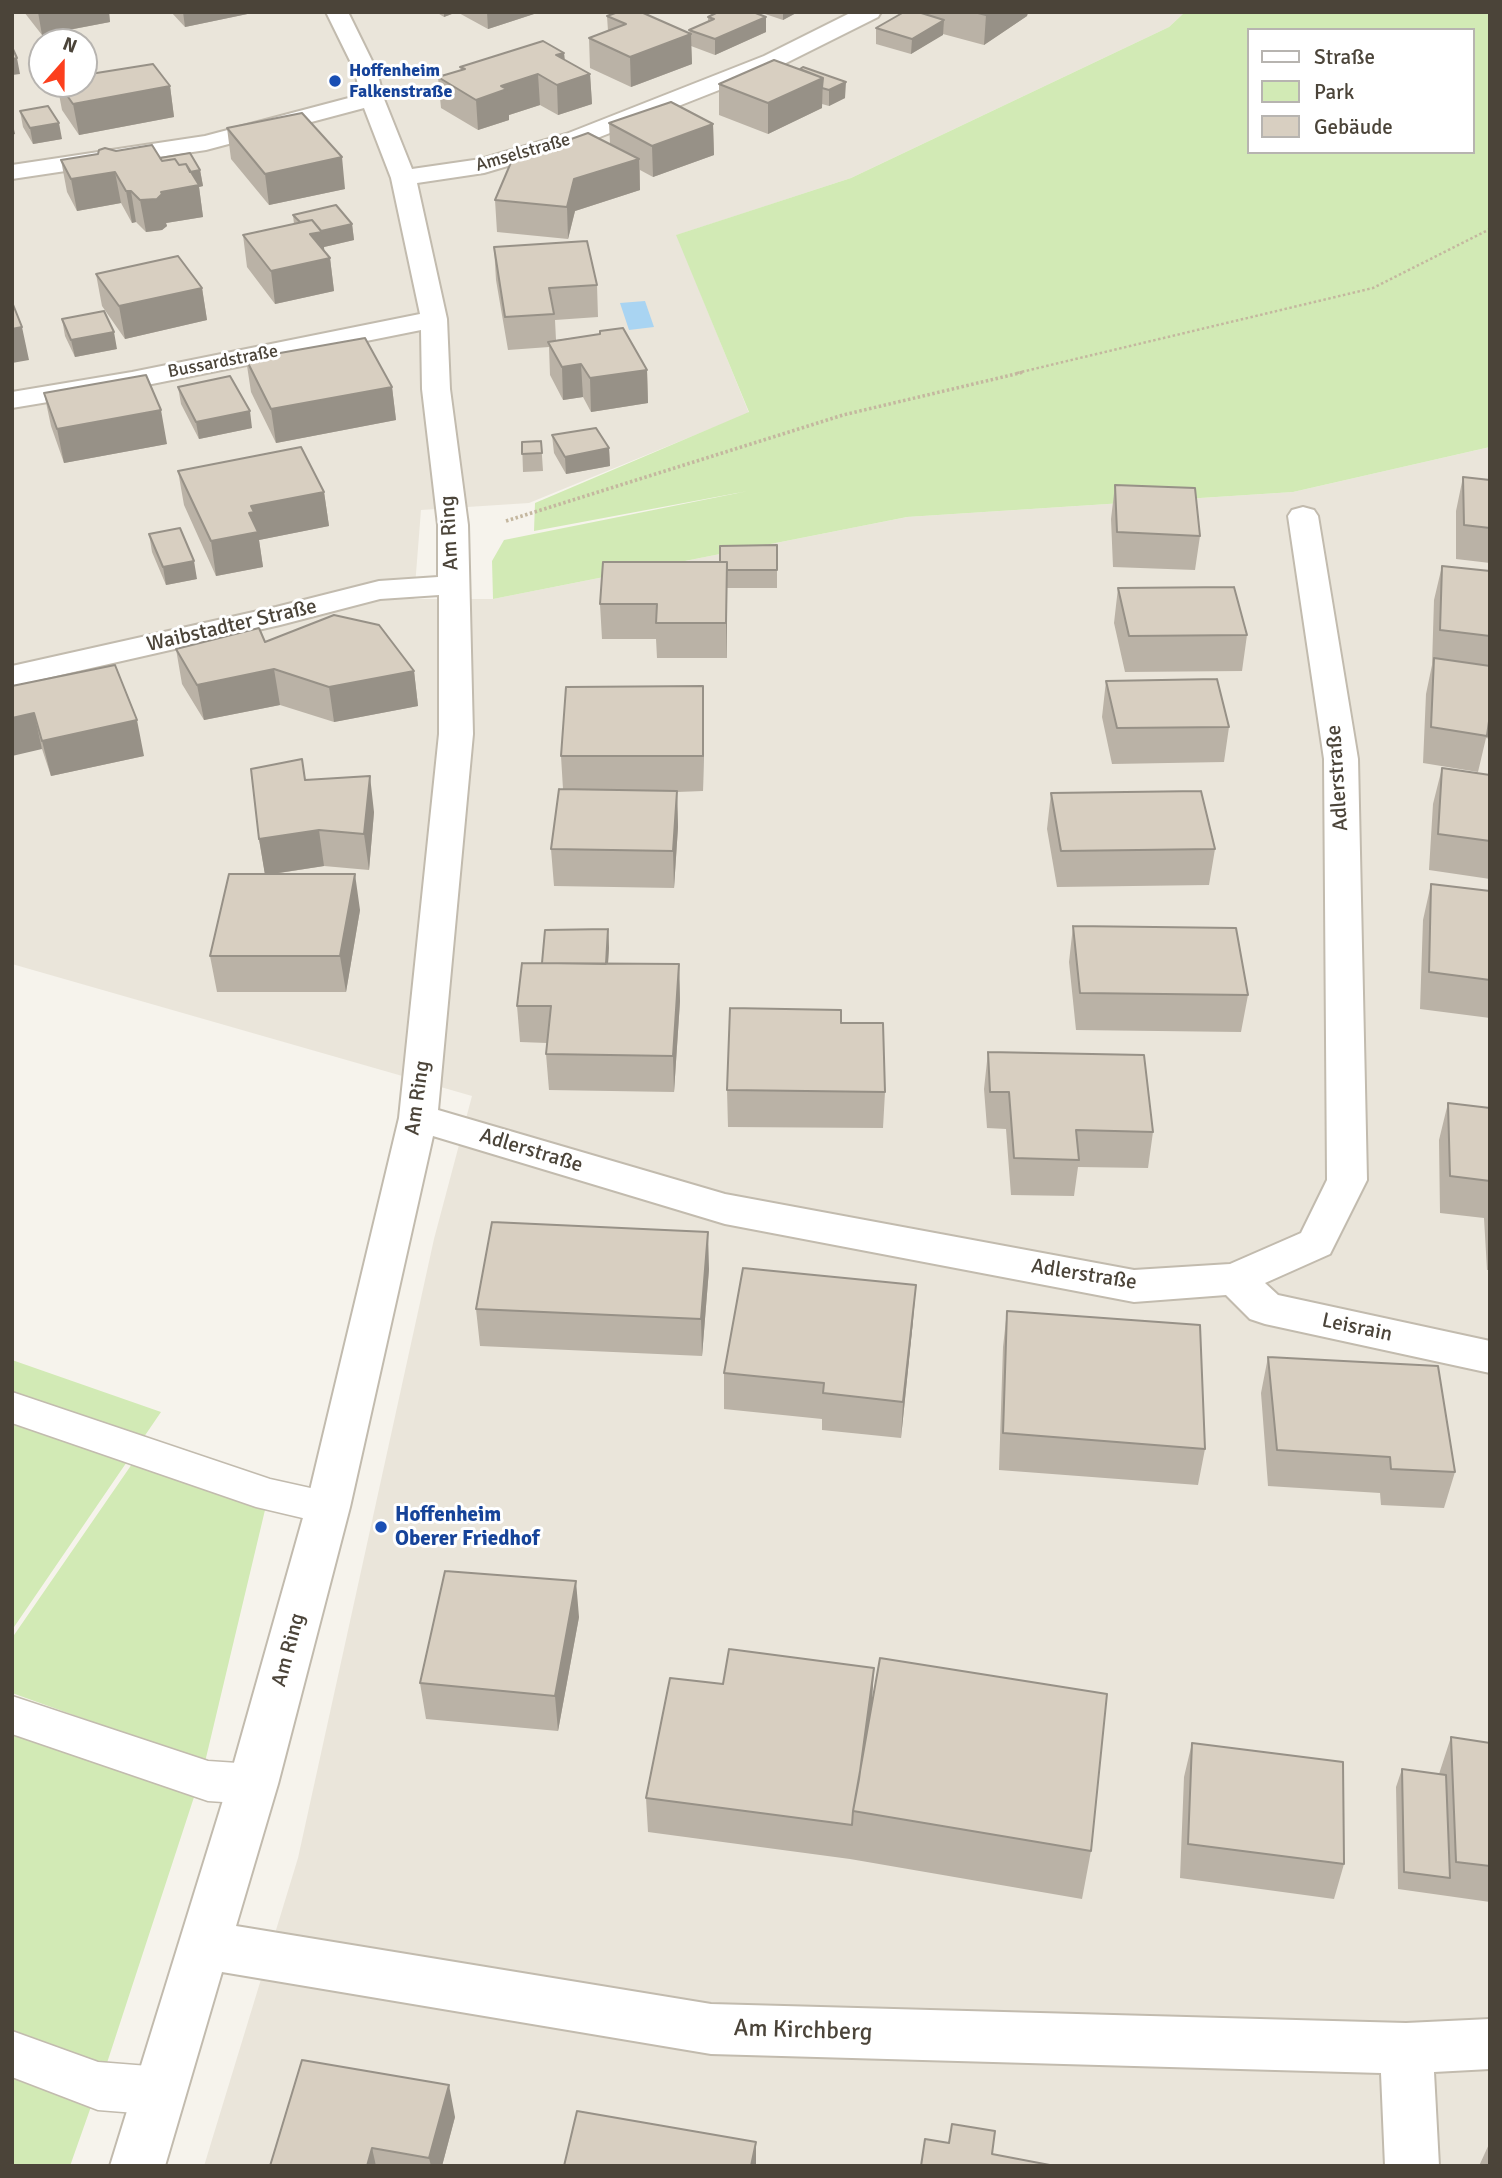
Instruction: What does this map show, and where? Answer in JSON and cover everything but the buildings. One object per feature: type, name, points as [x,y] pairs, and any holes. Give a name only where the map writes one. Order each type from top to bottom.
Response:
[{"type":"street","name":"Am Ring","points":[[137,2166],[253,1784],[328,1507],[418,1118],[456,734],[453,525],[436,389],[434,319],[403,178],[372,99],[366,72],[337,12]]},
{"type":"street","name":"Amselstraße","points":[[403,178],[484,166],[574,139],[760,66],[870,12]]},
{"type":"street","points":[[12,172],[206,143],[372,99]]},
{"type":"street","name":"Bussardstraße","points":[[12,400],[132,380],[434,319]]},
{"type":"street","name":"Adlerstraße","points":[[418,1118],[725,1209],[1134,1286],[1235,1279],[1316,1243],[1347,1180],[1340,759],[1303,516]]},
{"type":"street","name":"Waibstadter Straße","points":[[12,676],[279,616],[379,590],[453,585]]},
{"type":"street","name":"Leisrain","points":[[1235,1279],[1265,1308],[1490,1357]]},
{"type":"street","name":"Am Kirchberg","points":[[206,1945],[711,2029],[1406,2048],[1490,2044]]},
{"type":"street","points":[[1406,2048],[1412,2166]]},
{"type":"lane","points":[[12,1407],[270,1495],[328,1507]]},
{"type":"lane","points":[[12,1715],[208,1781],[253,1784]]},
{"type":"lane","points":[[12,2054],[98,2086],[161,2091]]},
{"type":"path","points":[[453,525],[516,520],[842,415],[1373,288],[1490,229]]},
{"type":"shaded area","points":[[12,12],[1185,12],[1169,27],[851,178],[677,235],[749,413],[529,503],[421,510],[414,599],[493,599],[907,517],[1293,492],[1490,447],[1490,2166],[204,2166],[298,1858],[434,1239],[472,1096],[12,964]]},
{"type":"green space","points":[[1185,12],[1490,12],[1490,447],[1293,492],[907,517],[493,599],[492,561],[504,540],[748,491],[534,531],[535,503],[749,412],[676,235],[851,178],[1169,27]]},
{"type":"green space","points":[[12,1360],[161,1412],[12,1630]]},
{"type":"green space","points":[[132,1464],[265,1510],[205,1762],[12,1693],[12,1638]]},
{"type":"green space","points":[[12,1729],[196,1791],[105,2069],[12,2035]]},
{"type":"green space","points":[[12,2072],[93,2101],[70,2166],[12,2166]]},
{"type":"water","points":[[645,301],[654,327],[629,330],[620,303]]},
{"type":"place","name":"Hoffenheim Falkenstraße","points":[[335,81]]},
{"type":"place","name":"Hoffenheim Oberer Friedhof","points":[[381,1527]]}]
